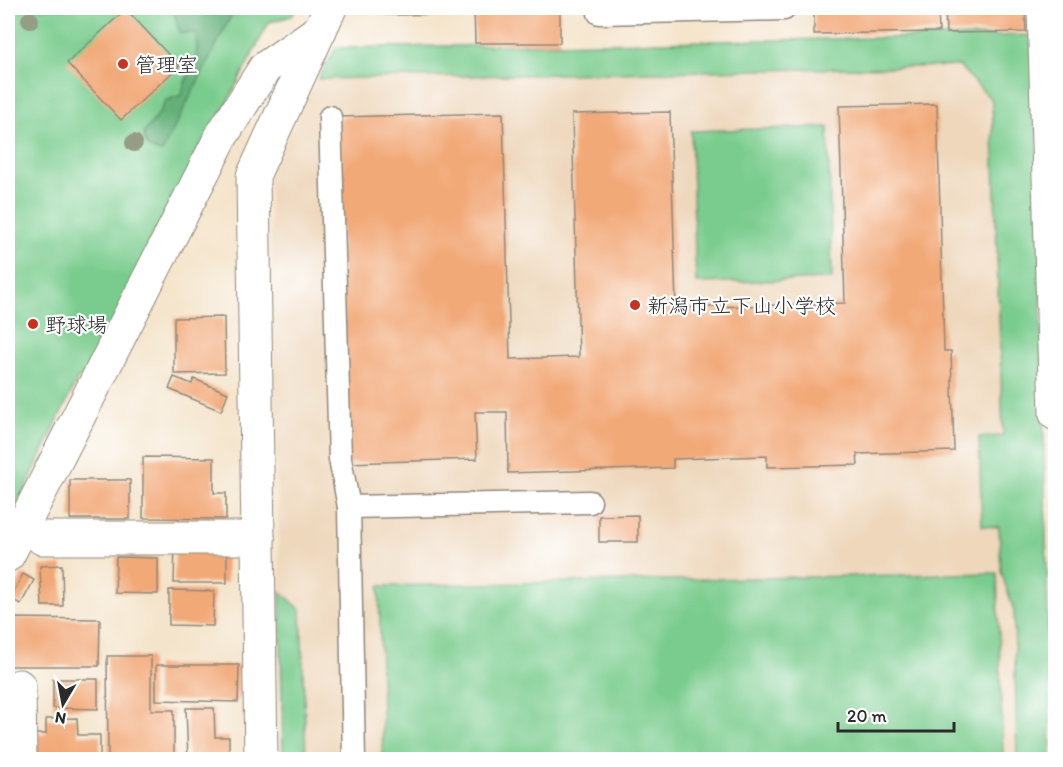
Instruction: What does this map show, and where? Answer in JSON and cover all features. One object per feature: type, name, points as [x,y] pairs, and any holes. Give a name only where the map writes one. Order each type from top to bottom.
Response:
[{"type":"street","points":[[1044,8],[1052,172],[1056,414]]},
{"type":"street","points":[[261,759],[253,176],[325,19]]},
{"type":"street","points":[[8,555],[222,135],[265,68],[325,19]]},
{"type":"street","points":[[42,538],[258,538]]},
{"type":"street","points":[[19,686],[20,759]]},
{"type":"lane","points":[[599,13],[688,9],[784,9]]},
{"type":"lane","points":[[330,117],[340,459],[349,507],[354,759]]},
{"type":"lane","points":[[349,507],[590,502]]},
{"type":"shaded area","name":"新潟市立下山小学校","points":[[958,66],[992,100],[1003,437],[979,437],[982,526],[999,526],[1001,571],[1014,611],[1017,759],[306,759],[301,610],[280,591],[269,174],[318,79]]},
{"type":"green space","points":[[8,8],[296,8],[292,16],[269,22],[85,377],[78,378],[8,525]]},
{"type":"green space","points":[[178,8],[235,8],[162,152],[148,147],[144,133],[160,112],[165,101],[181,95],[194,67],[197,50],[196,33],[180,33],[174,12]]},
{"type":"green space","points":[[1035,35],[1051,759],[1017,759],[1014,611],[1001,571],[999,527],[982,526],[979,437],[1003,436],[992,100],[959,66],[318,79],[336,48]]},
{"type":"green space","points":[[828,127],[832,279],[696,283],[691,131]]},
{"type":"green space","points":[[997,573],[1003,759],[383,759],[379,586]]},
{"type":"green space","points":[[280,591],[301,610],[306,759],[283,759]]},
{"type":"building","points":[[386,8],[457,8],[457,14],[386,15]]},
{"type":"building","points":[[474,8],[560,8],[560,43],[475,43]]},
{"type":"building","points":[[938,8],[939,32],[814,34],[814,9]]},
{"type":"building","points":[[945,8],[1025,8],[1026,32],[946,33]]},
{"type":"building","name":"管理室","points":[[126,9],[179,66],[121,120],[67,63]]},
{"type":"building","points":[[937,104],[944,351],[951,351],[954,451],[857,454],[858,465],[767,467],[767,456],[673,459],[673,468],[508,473],[507,412],[475,412],[477,459],[347,463],[338,117],[503,113],[510,359],[579,357],[572,114],[670,112],[676,308],[845,303],[839,106]]},
{"type":"building","points":[[224,317],[225,373],[174,374],[174,318]]},
{"type":"building","points":[[174,377],[192,384],[194,379],[228,393],[221,411],[169,389]]},
{"type":"building","points":[[143,457],[214,458],[214,493],[226,493],[226,519],[143,518]]},
{"type":"building","points":[[70,480],[130,480],[130,519],[70,519]]},
{"type":"building","points":[[638,515],[638,542],[599,542],[599,516]]},
{"type":"building","points":[[175,542],[227,553],[227,583],[174,583]]},
{"type":"building","points":[[116,557],[158,558],[158,594],[115,593]]},
{"type":"building","points":[[62,565],[63,606],[42,606],[40,566]]},
{"type":"building","points":[[23,574],[34,580],[21,604],[10,599]]},
{"type":"building","points":[[169,590],[214,591],[213,626],[169,625]]},
{"type":"building","points":[[11,618],[100,619],[99,666],[10,666]]},
{"type":"building","points":[[107,656],[151,656],[151,710],[174,710],[174,760],[108,760]]},
{"type":"building","points":[[156,665],[239,665],[238,702],[156,700]]},
{"type":"building","points":[[53,679],[98,679],[98,709],[53,708]]},
{"type":"building","points":[[186,708],[214,708],[215,737],[229,737],[229,760],[188,760]]},
{"type":"building","points":[[77,718],[78,735],[100,735],[100,760],[28,760],[27,734],[46,734],[46,719]]},
{"type":"place","name":"管理室","points":[[123,64]]},
{"type":"place","name":"新潟市立下山小学校","points":[[635,305]]},
{"type":"place","name":"野球場","points":[[33,324]]}]
